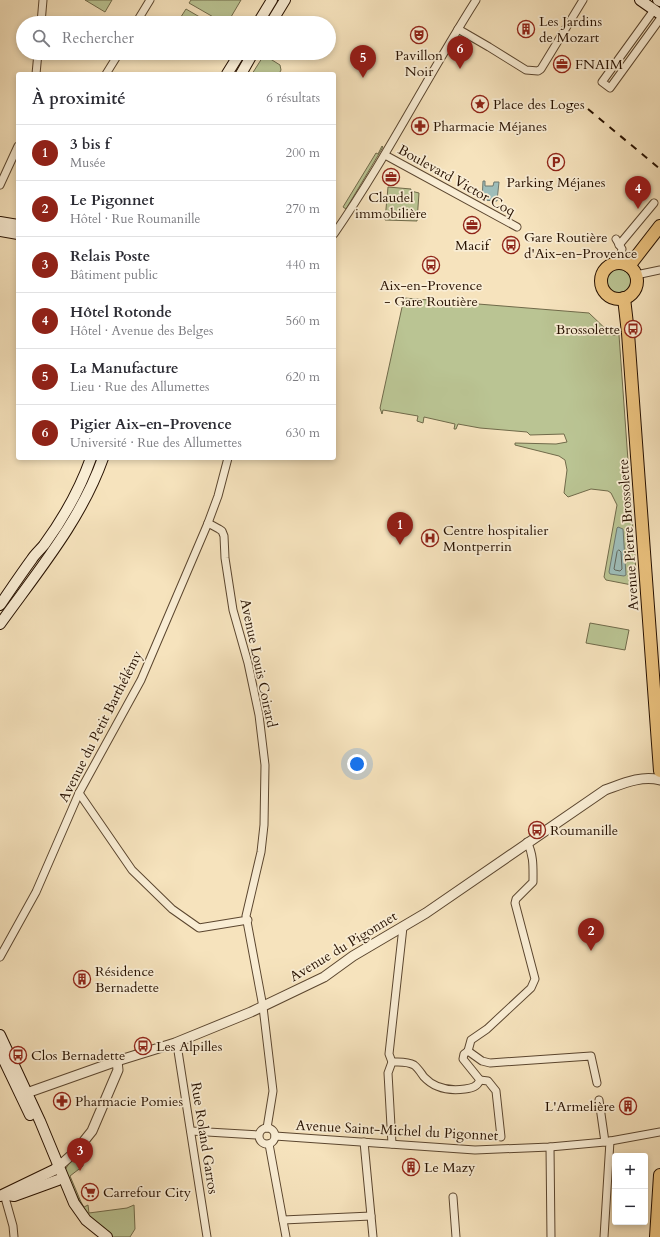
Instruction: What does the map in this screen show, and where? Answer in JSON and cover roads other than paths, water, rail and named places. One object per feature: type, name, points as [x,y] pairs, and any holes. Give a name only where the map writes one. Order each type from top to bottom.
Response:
[{"type":"main road","points":[[262,16],[272,0]]},
{"type":"main road","points":[[275,16],[285,0]]},
{"type":"main road","points":[[640,0],[658,14]]},
{"type":"main road","points":[[228,72],[236,60]]},
{"type":"main road","points":[[242,72],[249,60]]},
{"type":"main road","points":[[0,222],[16,225]]},
{"type":"main road","points":[[628,268],[660,226]]},
{"type":"main road","points":[[0,231],[16,234]]},
{"type":"main road","points":[[612,264],[628,268],[637,280],[634,291],[624,298],[613,298],[604,290],[601,281],[603,274],[612,264]]},
{"type":"main road","name":"Avenue Pierre Brossolette","points":[[624,298],[628,333],[660,771]]},
{"type":"main road","points":[[0,604],[33,557],[44,546],[61,519],[72,500],[90,460]]},
{"type":"main road","points":[[0,624],[77,515],[102,460]]},
{"type":"main road","points":[[0,1035],[56,1168],[74,1204],[86,1220],[107,1237]]},
{"type":"main road","points":[[0,1052],[24,1093]]},
{"type":"main road","points":[[56,1168],[60,1185],[68,1205],[81,1224],[96,1237]]},
{"type":"main road","points":[[2,1195],[56,1168]]},
{"type":"main road","points":[[656,1237],[660,1183]]},
{"type":"main road","points":[[2,1195],[14,1196],[34,1189],[60,1185]]},
{"type":"street","points":[[42,16],[44,0]]},
{"type":"street","points":[[140,16],[150,0]]},
{"type":"street","points":[[336,231],[385,155],[476,0]]},
{"type":"street","points":[[458,29],[526,70],[532,71],[541,69],[583,0]]},
{"type":"street","points":[[658,14],[610,88],[602,82],[658,14]]},
{"type":"street","points":[[36,72],[37,60]]},
{"type":"street","points":[[107,72],[115,60]]},
{"type":"street","points":[[0,185],[16,150]]},
{"type":"street","name":"Boulevard Victor Coq","points":[[385,155],[517,227]]},
{"type":"street","points":[[0,174],[12,158]]},
{"type":"street","points":[[654,203],[618,242],[622,249],[628,268],[660,270]]},
{"type":"street","points":[[96,476],[102,468],[105,460]]},
{"type":"street","name":"Avenue du Petit Barthélémy","points":[[0,957],[36,892],[79,793],[141,680],[208,523],[218,496],[227,460]]},
{"type":"street","name":"Avenue Louis Coirard","points":[[208,523],[222,531],[224,536],[225,558],[233,610],[248,663],[259,715],[265,765],[264,825],[261,852],[246,916],[248,920],[263,1007],[273,1091],[267,1128]]},
{"type":"street","name":"Avenue du Pigonnet","points":[[24,1093],[175,1043],[263,1007],[324,977],[353,956],[403,927],[605,790],[638,780],[654,778],[660,780]]},
{"type":"street","points":[[79,793],[132,870],[172,909],[199,928],[248,920]]},
{"type":"street","points":[[501,1137],[496,1091],[488,1082],[480,1080],[463,1059],[464,1054],[468,1051],[471,1040],[488,1028],[531,988],[535,979],[515,903],[516,899],[533,882],[534,863],[532,850],[527,842]]},
{"type":"street","points":[[392,1144],[388,1074],[392,1062],[389,1054],[403,927]]},
{"type":"street","name":"Rue Roland Garros","points":[[175,1043],[178,1051],[207,1237]]},
{"type":"street","points":[[468,1051],[490,1063],[591,1056],[597,1083]]},
{"type":"street","points":[[56,1168],[76,1150],[92,1130],[118,1070],[117,1061]]},
{"type":"street","points":[[392,1062],[408,1063],[415,1066],[426,1079],[440,1088],[456,1090],[473,1088],[480,1080]]},
{"type":"street","points":[[599,1100],[607,1141],[604,1237]]},
{"type":"street","points":[[267,1128],[271,1129],[275,1136],[274,1141],[269,1144],[262,1143],[258,1136],[261,1130],[267,1128]]},
{"type":"street","points":[[191,1131],[258,1136]]},
{"type":"street","name":"Avenue Saint-Michel du Pigonnet","points":[[275,1136],[475,1150],[550,1147],[607,1141],[660,1132]]},
{"type":"street","points":[[364,1142],[373,1237]]},
{"type":"street","points":[[269,1144],[286,1237]]},
{"type":"street","points":[[550,1147],[551,1237]]},
{"type":"street","points":[[2,1195],[7,1203],[13,1226],[14,1237]]},
{"type":"street","points":[[453,1197],[456,1237]]},
{"type":"street","points":[[283,1220],[371,1216]]},
{"type":"street","points":[[10,1218],[10,1237]]},
{"type":"water","points":[[483,181],[485,181],[485,186],[493,186],[494,182],[499,182],[497,201],[482,200]]},
{"type":"water","points":[[618,527],[623,529],[626,575],[624,576],[610,574],[609,572]]},
{"type":"railway","points":[[588,109],[660,169]]},
{"type":"place","name":"Les Jardins de Mozart","points":[[526,29]]},
{"type":"place","name":"Pavillon Noir","points":[[419,35]]},
{"type":"place","name":"FNAIM","points":[[562,64]]},
{"type":"place","name":"Pigier Aix-en-Provence","points":[[460,69]]},
{"type":"place","name":"La Manufacture","points":[[363,78]]},
{"type":"place","name":"Place des Loges","points":[[480,104]]},
{"type":"place","name":"Pharmacie Méjanes","points":[[420,126]]},
{"type":"place","name":"Parking Méjanes","points":[[556,162]]},
{"type":"place","name":"Claudel immobilière","points":[[391,177]]},
{"type":"place","name":"Hôtel Rotonde","points":[[638,209]]},
{"type":"place","name":"Macif","points":[[472,225]]},
{"type":"place","name":"Gare Routière d'Aix-en-Provence","points":[[511,245]]},
{"type":"place","name":"Aix-en-Provence - Gare Routière","points":[[431,265]]},
{"type":"place","name":"Brossolette","points":[[633,329]]},
{"type":"place","name":"Centre hospitalier Montperrin","points":[[430,538]]},
{"type":"place","name":"3 bis f","points":[[400,545]]},
{"type":"place","name":"Roumanille","points":[[537,830]]},
{"type":"place","name":"Le Pigonnet","points":[[591,951]]},
{"type":"place","name":"Résidence Bernadette","points":[[82,979]]},
{"type":"place","name":"Les Alpilles","points":[[143,1046]]},
{"type":"place","name":"Clos Bernadette","points":[[18,1055]]},
{"type":"place","name":"Pharmacie Pomies","points":[[62,1101]]},
{"type":"place","name":"L'Armelière","points":[[628,1106]]},
{"type":"place","name":"Le Mazy","points":[[411,1167]]},
{"type":"place","name":"Relais Poste","points":[[80,1171]]},
{"type":"place","name":"Carrefour City","points":[[90,1192]]}]
